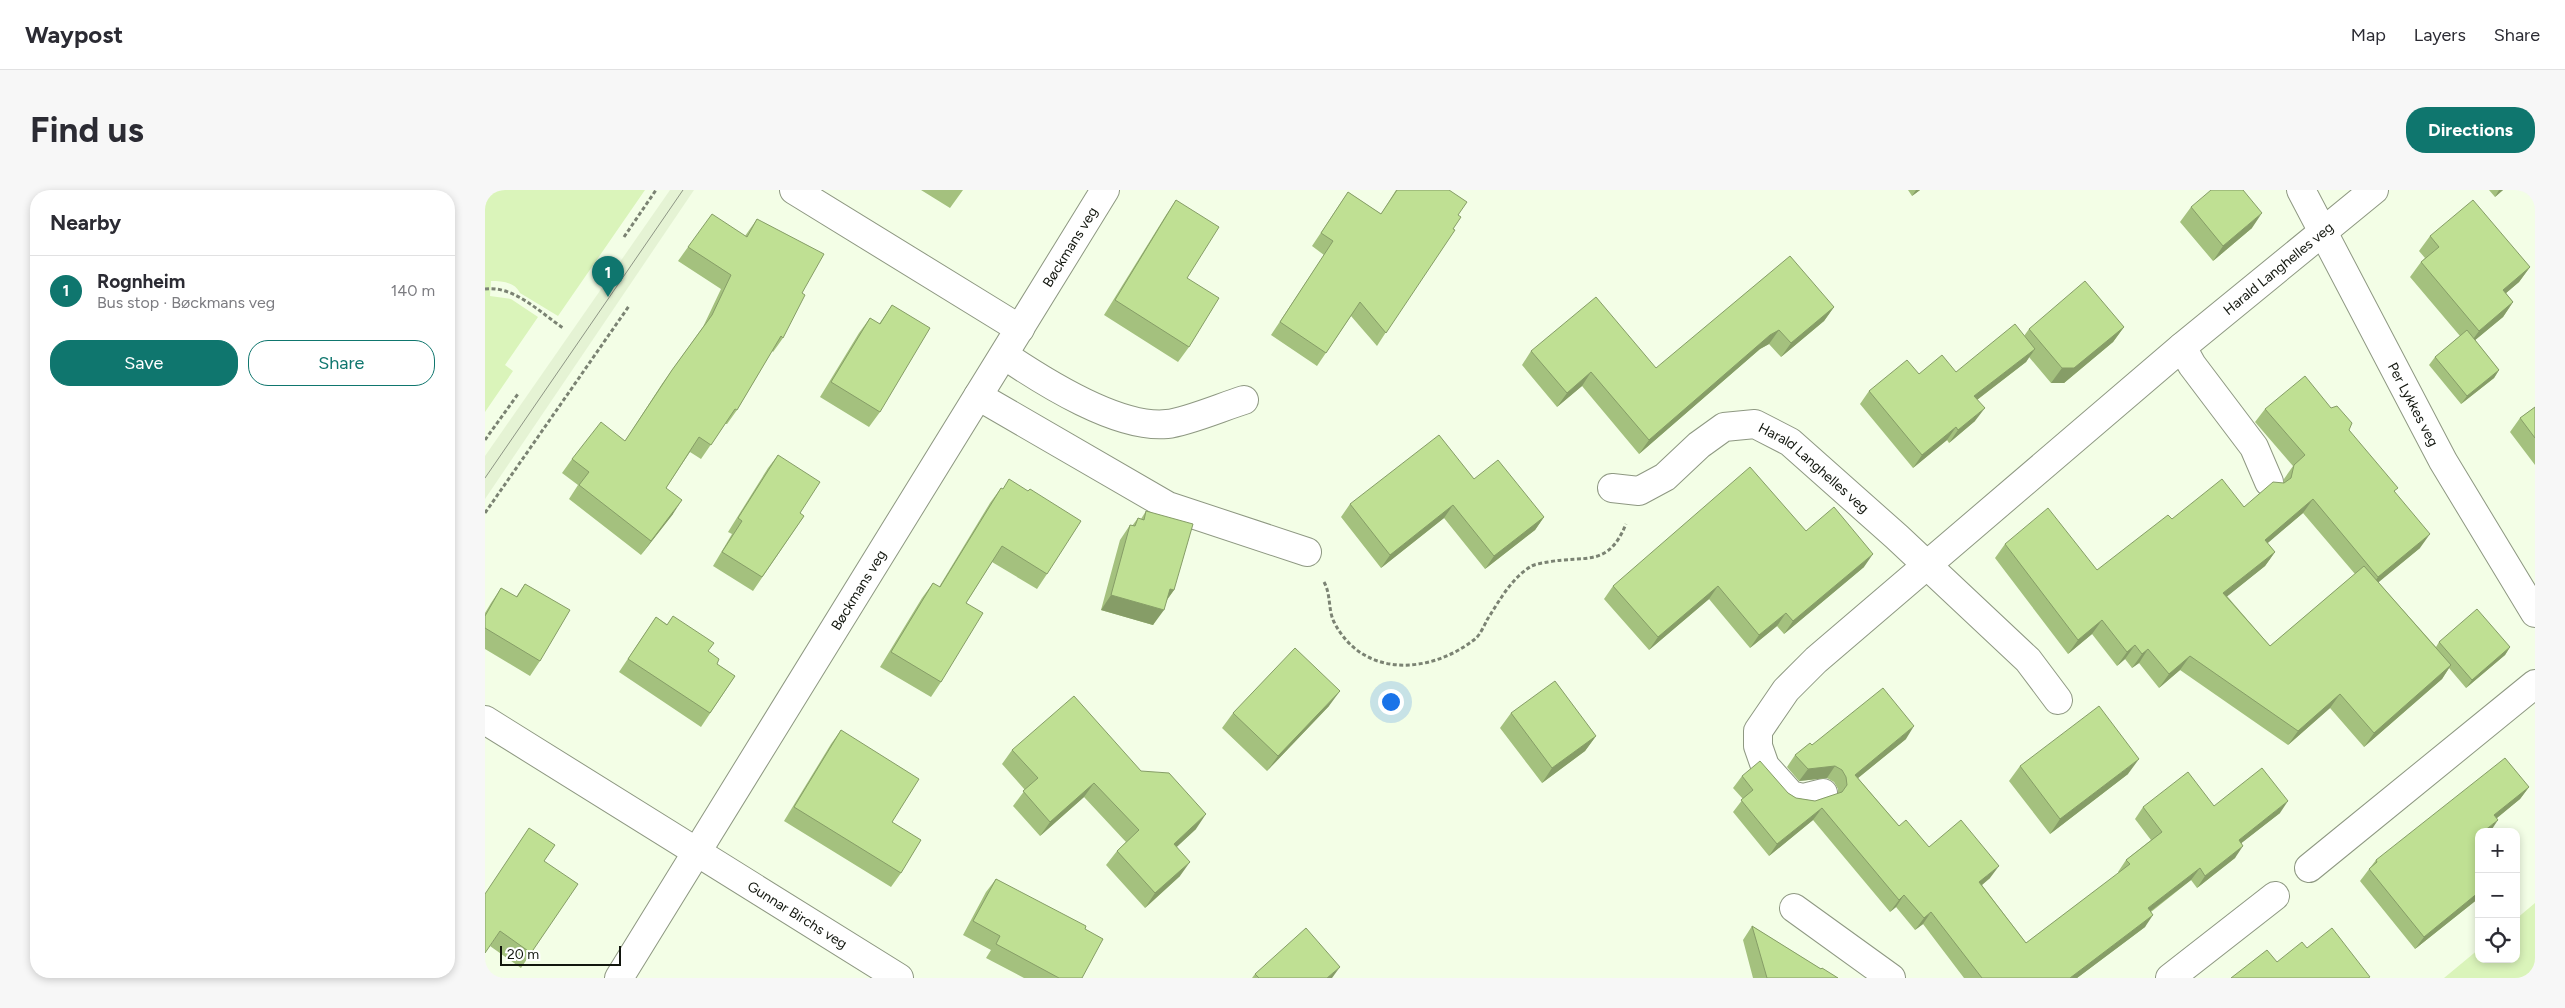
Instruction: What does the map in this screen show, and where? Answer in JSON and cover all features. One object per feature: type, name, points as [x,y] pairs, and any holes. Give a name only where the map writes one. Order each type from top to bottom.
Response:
[{"type":"street","points":[[794,190],[1020,329]]},
{"type":"street","name":"Bøckmans veg","points":[[619,978],[696,850],[1105,190]]},
{"type":"street","name":"Per Lykkes veg","points":[[2301,190],[2443,461],[2535,614]]},
{"type":"street","name":"Harald Langhelles veg","points":[[1823,793],[1803,798],[1791,795],[1778,783],[1765,766],[1758,746],[1758,731],[1786,690],[1816,660],[2182,347],[2324,233],[2374,190]]},
{"type":"street","points":[[2182,347],[2192,365],[2255,447],[2269,482]]},
{"type":"street","points":[[1004,355],[1098,410],[1139,422],[1168,424],[1244,400]]},
{"type":"street","points":[[979,396],[1168,506],[1307,552]]},
{"type":"street","name":"Harald Langhelles veg","points":[[1639,491],[1665,477],[1699,445],[1724,427],[1755,424],[1790,442],[1927,565],[2028,660],[2058,700]]},
{"type":"street","points":[[1612,488],[1639,491]]},
{"type":"street","points":[[2309,868],[2535,684]]},
{"type":"street","points":[[485,720],[696,850]]},
{"type":"street","name":"Gunnar Birchs veg","points":[[696,850],[899,978]]},
{"type":"street","points":[[2171,978],[2275,896]]},
{"type":"street","points":[[1794,908],[1891,978]]},
{"type":"path","points":[[623,237],[655,190]]},
{"type":"path","points":[[485,289],[494,288],[509,292],[563,328]]},
{"type":"path","points":[[485,513],[629,306]]},
{"type":"path","points":[[485,440],[518,394]]},
{"type":"path","points":[[1307,552],[1326,585],[1334,622],[1351,644],[1377,663],[1411,666],[1444,657],[1476,638],[1503,594],[1531,566],[1565,559],[1596,559],[1619,541],[1639,491]]},
{"type":"shaded area","points":[[670,190],[694,190],[485,499],[485,456]]},
{"type":"green space","points":[[485,190],[645,190],[558,316],[520,293],[512,284],[491,281],[490,296],[511,299],[538,317],[505,365],[513,371],[485,412]]},
{"type":"green space","points":[[2535,903],[2535,978],[2444,978],[2475,952],[2475,963],[2520,963],[2520,916]]},
{"type":"building","points":[[1397,190],[1449,190],[1467,202],[1458,215],[1461,217],[1453,229],[1455,230],[1386,333],[1360,302],[1326,353],[1280,322],[1333,241],[1321,233],[1348,192],[1381,214]]},
{"type":"building","points":[[2211,190],[2243,190],[2262,213],[2223,246],[2191,207]]},
{"type":"building","points":[[1176,200],[1219,227],[1187,278],[1219,298],[1189,347],[1115,300]]},
{"type":"building","points":[[2473,200],[2530,267],[2503,290],[2513,302],[2479,331],[2421,262],[2439,247],[2430,236]]},
{"type":"building","points":[[712,214],[747,237],[757,219],[824,254],[802,293],[805,295],[783,338],[781,336],[737,410],[735,409],[711,445],[699,437],[666,488],[682,500],[651,541],[579,485],[589,472],[572,459],[601,422],[625,441],[672,370],[712,315],[731,275],[688,247]]},
{"type":"building","points":[[1790,256],[1834,307],[1791,343],[1779,330],[1770,335],[1649,440],[1591,372],[1567,393],[1531,351],[1596,297],[1656,368]]},
{"type":"building","points":[[2085,281],[2124,327],[2074,368],[2062,368],[2029,329]]},
{"type":"building","points":[[892,305],[930,328],[880,412],[831,382],[870,318],[880,324]]},
{"type":"building","points":[[2015,324],[2035,349],[1974,396],[1985,408],[1958,430],[1956,427],[1922,455],[1869,391],[1907,360],[1919,374],[1942,355],[1956,372]]},
{"type":"building","points":[[2467,330],[2499,370],[2467,396],[2435,357]]},
{"type":"building","points":[[2305,376],[2331,408],[2337,406],[2352,423],[2349,430],[2398,488],[2394,491],[2430,534],[2378,577],[2313,499],[2265,540],[2275,552],[2223,593],[2270,646],[2364,566],[2451,665],[2374,733],[2340,694],[2298,731],[2190,656],[2169,674],[2148,649],[2142,654],[2135,645],[2127,652],[2102,620],[2078,640],[2005,544],[2048,508],[2097,570],[2168,515],[2172,519],[2222,479],[2244,507],[2273,482],[2284,483],[2291,478],[2294,465],[2305,455],[2265,409]]},
{"type":"building","points":[[2535,407],[2535,438],[2520,418]]},
{"type":"building","points":[[1439,435],[1474,479],[1498,460],[1544,517],[1494,556],[1453,505],[1390,555],[1350,504]]},
{"type":"building","points":[[778,455],[820,482],[800,513],[804,516],[762,577],[722,552],[742,521],[738,518]]},
{"type":"building","points":[[1750,467],[1806,531],[1834,507],[1873,554],[1793,621],[1786,613],[1759,635],[1718,586],[1658,637],[1613,586]]},
{"type":"building","points":[[1009,479],[1028,491],[1030,489],[1081,521],[1047,574],[1002,546],[966,603],[983,613],[941,682],[891,652],[933,583],[940,587],[1001,488],[1003,489]]},
{"type":"building","points":[[1146,511],[1193,524],[1174,590],[1170,589],[1164,610],[1111,595],[1130,525],[1135,526],[1138,518],[1144,520]]},
{"type":"building","points":[[525,584],[570,610],[540,661],[485,628],[485,616],[501,588],[517,597]]},
{"type":"building","points":[[2477,609],[2510,647],[2472,680],[2439,642]]},
{"type":"building","points":[[673,616],[714,643],[708,651],[719,659],[717,664],[735,676],[710,713],[628,659],[656,617],[667,625]]},
{"type":"building","points":[[1295,648],[1340,691],[1278,756],[1233,713]]},
{"type":"building","points":[[1555,681],[1596,736],[1552,768],[1511,713]]},
{"type":"building","points":[[1883,688],[1914,726],[1855,775],[1899,826],[1906,820],[1929,847],[1961,820],[1999,866],[1979,882],[2026,943],[2130,864],[2126,860],[2162,832],[2143,807],[2188,772],[2214,806],[2262,768],[2288,801],[2239,840],[2243,846],[2205,876],[2200,868],[2148,908],[2153,915],[2070,978],[1982,978],[1931,912],[1924,918],[1904,895],[1899,900],[1822,808],[1777,844],[1741,800],[1753,790],[1742,776],[1760,761],[1788,793],[1796,798],[1815,801],[1842,792],[1847,785],[1846,777],[1842,770],[1835,766],[1808,769],[1795,755],[1810,743],[1812,745]]},
{"type":"building","points":[[1074,696],[1141,771],[1169,773],[1206,814],[1174,844],[1190,862],[1155,893],[1117,851],[1139,830],[1094,783],[1050,822],[1023,791],[1038,778],[1012,750]]},
{"type":"building","points":[[2099,706],[2139,759],[2060,819],[2020,766]]},
{"type":"building","points":[[841,730],[919,779],[892,822],[921,840],[901,873],[794,807]]},
{"type":"building","points":[[2505,758],[2529,787],[2494,815],[2498,820],[2488,828],[2475,828],[2475,895],[2424,937],[2369,869],[2377,862],[2376,860]]},
{"type":"building","points":[[529,828],[555,845],[544,861],[578,884],[531,953],[500,931],[485,953],[485,894]]},
{"type":"building","points":[[996,879],[1086,926],[1085,929],[1103,939],[1082,978],[1059,978],[996,944],[1000,936],[973,921]]},
{"type":"building","points":[[1752,926],[1821,969],[1838,978],[1767,978]]},
{"type":"building","points":[[1306,928],[1340,967],[1327,978],[1259,978],[1255,974]]},
{"type":"building","points":[[2332,928],[2370,977],[2231,978],[2267,950],[2277,962],[2302,942],[2307,948]]},
{"type":"tram line","points":[[485,478],[683,190]]},
{"type":"place","name":"Rognheim","points":[[608,297]]}]
